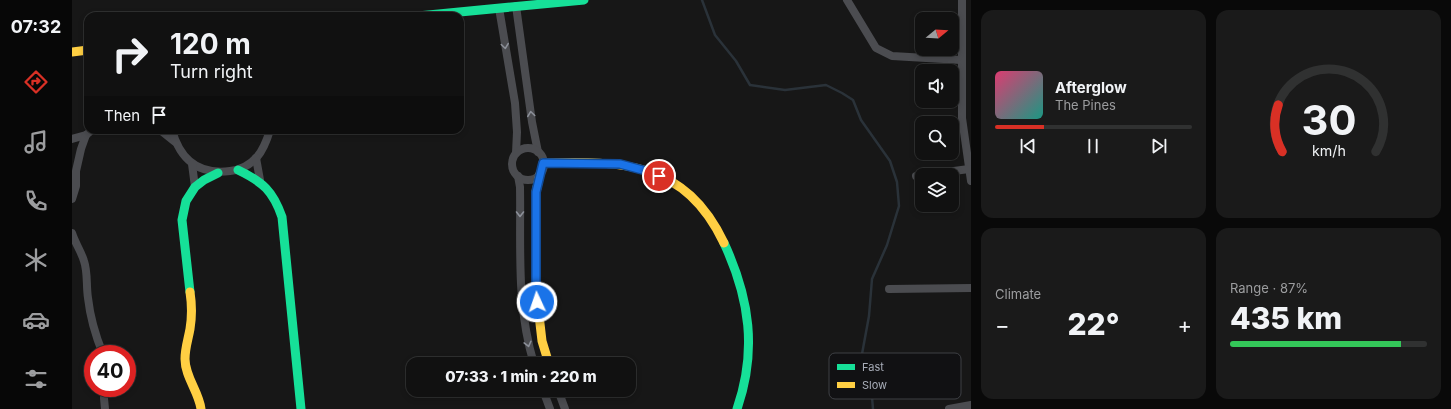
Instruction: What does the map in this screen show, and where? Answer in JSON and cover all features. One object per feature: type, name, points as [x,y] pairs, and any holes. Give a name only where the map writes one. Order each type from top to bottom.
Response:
[{"type":"street","points":[[458,12],[584,0]]},
{"type":"street","points":[[847,0],[876,48],[892,56],[961,60]]},
{"type":"street","points":[[962,0],[962,118],[971,180]]},
{"type":"street","points":[[516,6],[532,122],[538,152],[543,159],[543,167],[536,192],[536,289],[542,341],[547,357]]},
{"type":"street","points":[[499,8],[515,103],[517,132],[516,154]]},
{"type":"street","points":[[72,52],[84,50]]},
{"type":"street","points":[[72,139],[84,134]]},
{"type":"street","points":[[72,199],[76,186],[76,171],[88,134]]},
{"type":"street","points":[[165,134],[175,142]]},
{"type":"street","points":[[173,134],[175,142],[182,154],[192,164],[204,170],[218,173]]},
{"type":"street","points":[[201,409],[200,400],[188,374],[185,361],[186,343],[190,330],[192,307],[182,220],[186,201],[195,187],[204,180],[218,173],[238,170],[248,165],[256,158],[266,145],[269,134]]},
{"type":"street","points":[[532,357],[523,323],[521,291],[520,194],[518,176],[512,165],[512,161],[519,151],[527,148],[538,152]]},
{"type":"street","points":[[256,158],[260,180]]},
{"type":"street","points":[[72,160],[76,171]]},
{"type":"street","points":[[543,163],[620,164],[650,172],[685,190],[702,207],[716,227],[726,246],[742,292],[748,318],[750,340],[748,368],[743,392],[737,409]]},
{"type":"street","points":[[192,164],[195,187]]},
{"type":"street","points":[[959,170],[969,169]]},
{"type":"street","points":[[238,170],[260,180],[270,191],[278,204],[282,217],[301,409]]},
{"type":"street","points":[[518,176],[529,179],[540,174]]},
{"type":"street","points":[[72,233],[75,243],[84,260],[87,275],[88,298],[99,345]]},
{"type":"street","points":[[889,289],[971,288]]},
{"type":"street","points":[[521,291],[536,289]]},
{"type":"street","points":[[104,397],[104,409]]},
{"type":"street","points":[[549,397],[546,399],[550,409]]},
{"type":"street","points":[[560,397],[566,409]]},
{"type":"street","points":[[949,409],[971,405]]},
{"type":"waterway","points":[[702,0],[715,35],[736,61],[750,85],[785,90],[826,85],[842,93],[853,100],[861,120],[890,161],[897,182],[899,206],[887,245],[872,279],[869,316],[862,353]]},
{"type":"waterway","points":[[872,399],[873,409]]},
{"type":"traffic: fast","points":[[460,12],[584,0]]},
{"type":"traffic: fast","points":[[238,170],[261,183],[266,188],[275,200],[282,217],[301,409]]},
{"type":"traffic: fast","points":[[190,292],[182,220],[186,201],[195,187],[204,180],[218,173]]},
{"type":"traffic: fast","points":[[724,243],[740,284],[748,325],[749,346],[747,366],[737,409]]},
{"type":"traffic: slow","points":[[72,52],[84,50]]},
{"type":"traffic: slow","points":[[543,163],[600,163],[625,166],[649,172],[671,181],[691,196],[708,216],[724,243]]},
{"type":"traffic: slow","points":[[540,174],[536,192],[536,289],[542,341],[547,357]]},
{"type":"traffic: slow","points":[[190,292],[190,329],[185,359],[187,372],[198,397],[201,409]]},
{"type":"route","points":[[537,302],[536,192],[543,163],[582,162],[620,164],[659,176]]}]
